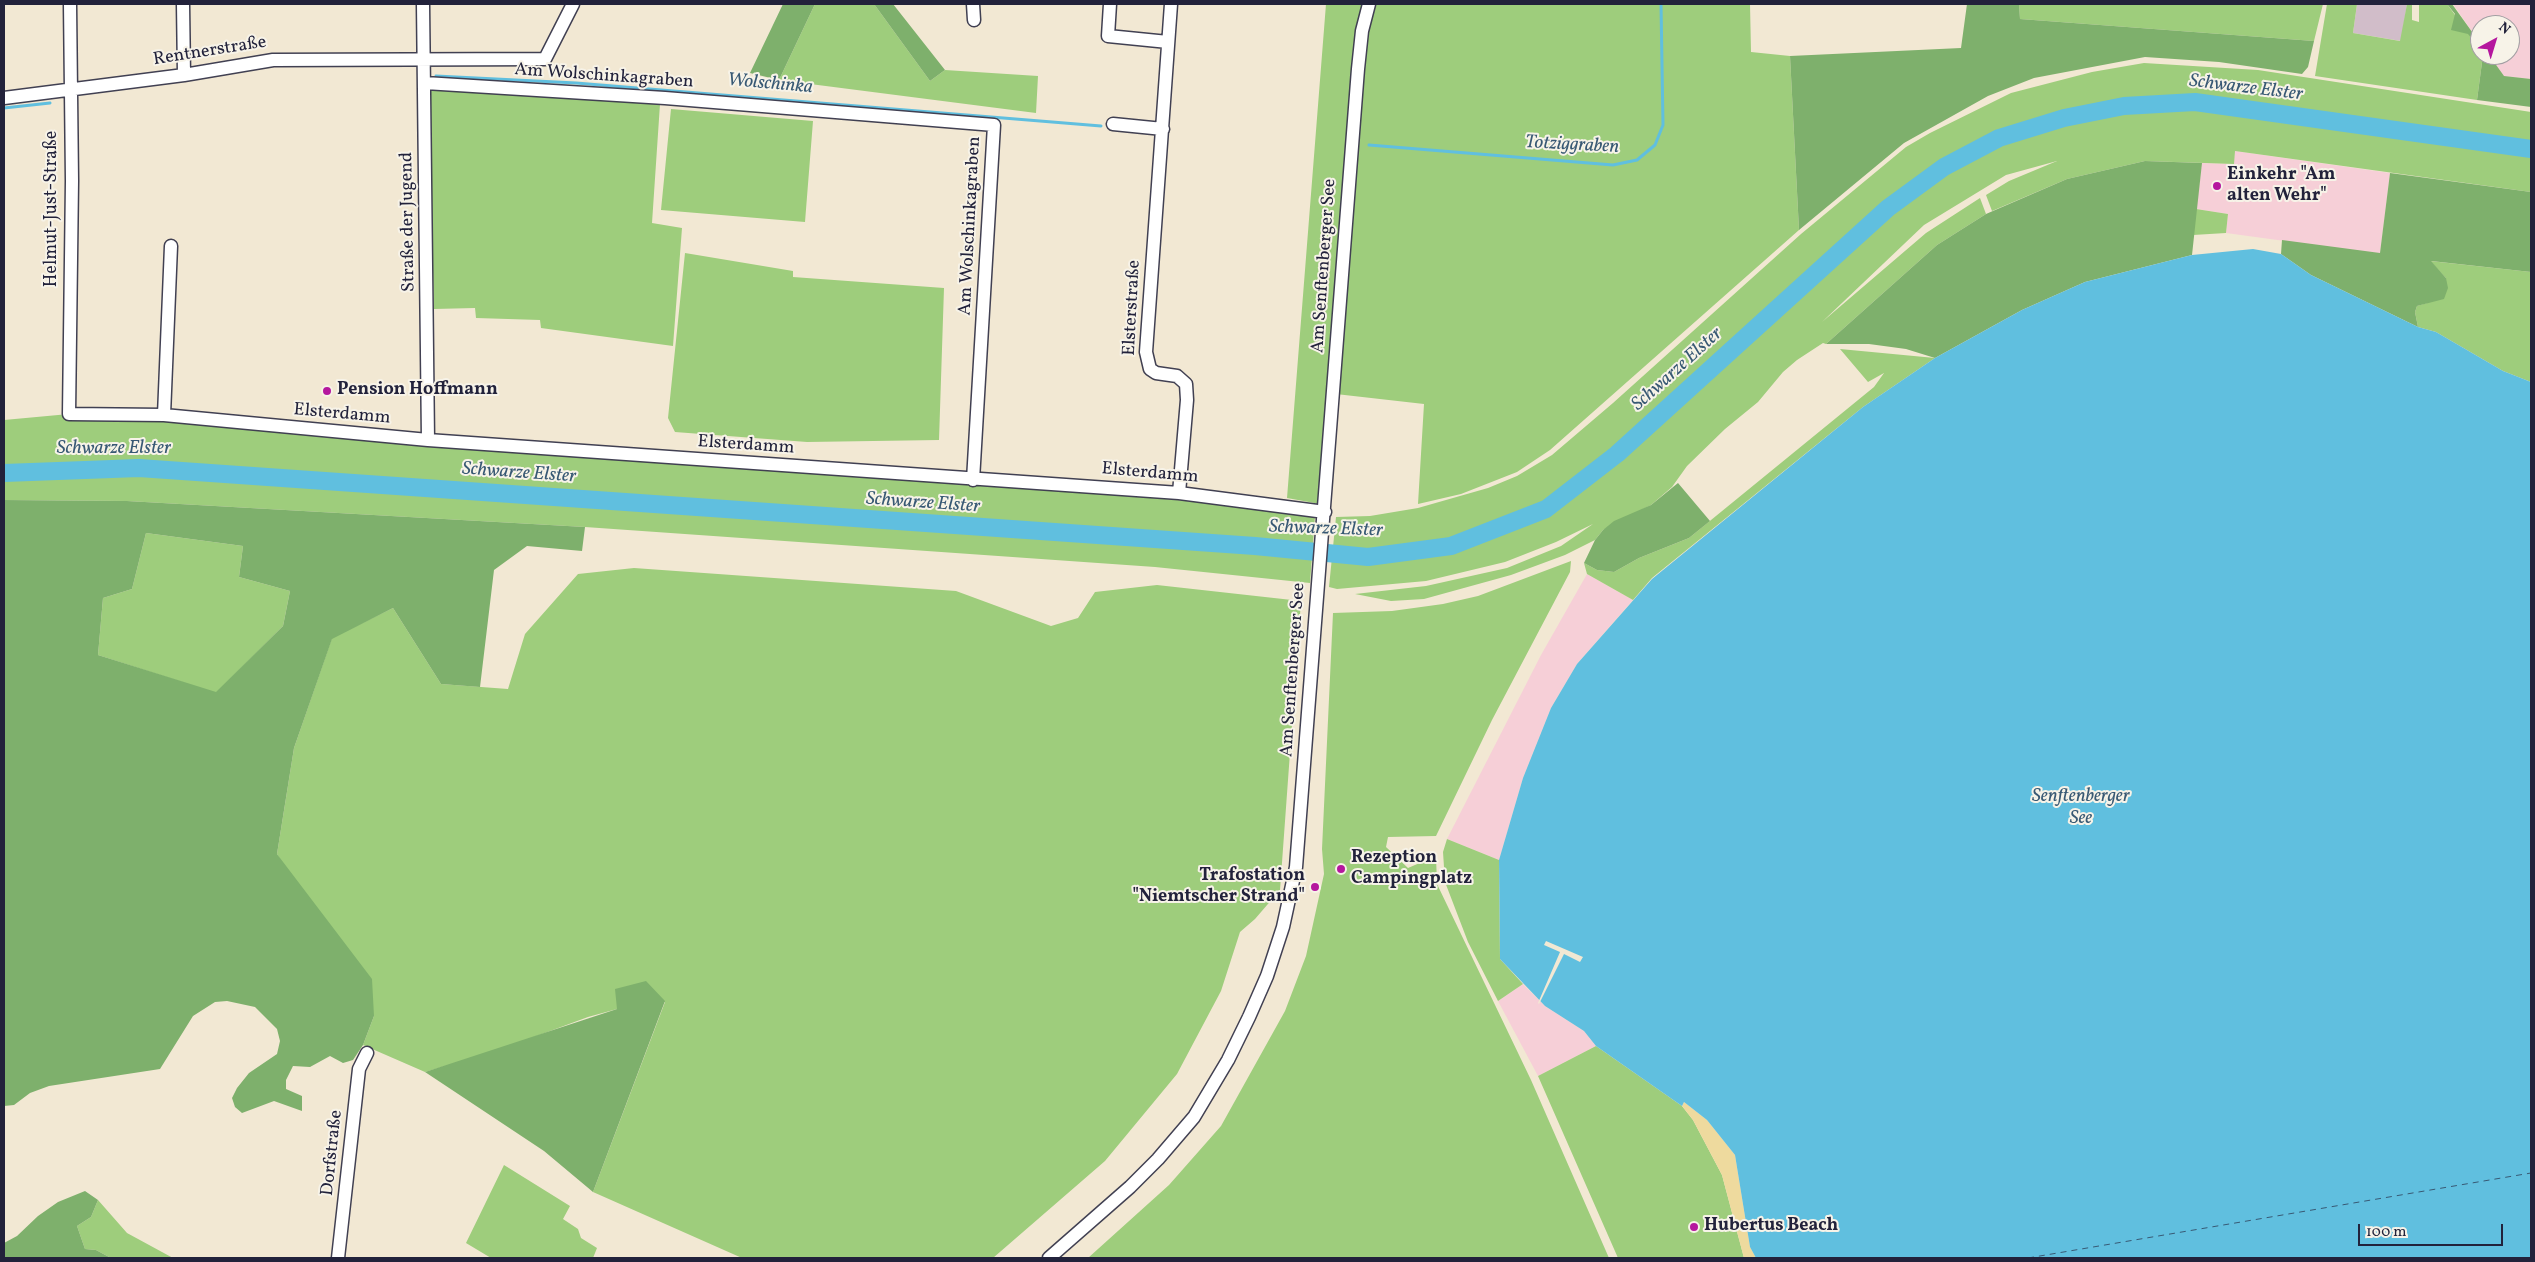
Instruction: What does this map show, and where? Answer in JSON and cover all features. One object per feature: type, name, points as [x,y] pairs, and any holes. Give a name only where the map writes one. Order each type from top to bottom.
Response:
[{"type":"street","name":"Helmut-Just-Straße","points":[[69,414],[70,4]]},
{"type":"street","points":[[183,4],[184,74]]},
{"type":"street","name":"Straße der Jugend","points":[[423,4],[428,440]]},
{"type":"street","name":"Rentnerstraße","points":[[4,98],[273,60],[545,59],[573,4]]},
{"type":"street","points":[[974,4],[974,20]]},
{"type":"street","points":[[1110,4],[1108,36],[1168,42]]},
{"type":"street","name":"Elsterstraße","points":[[1171,4],[1146,352],[1150,369],[1156,374],[1177,376],[1186,384],[1187,400],[1179,493]]},
{"type":"street","name":"Am Senftenberger See","points":[[1049,1258],[1130,1187],[1158,1159],[1194,1117],[1228,1060],[1267,976],[1283,927],[1296,867],[1325,512],[1357,79],[1362,31],[1369,4]]},
{"type":"street","name":"Am Wolschinkagraben","points":[[425,83],[665,98],[994,125],[973,480]]},
{"type":"street","points":[[1113,124],[1163,129]]},
{"type":"street","points":[[164,416],[171,246]]},
{"type":"street","name":"Elsterdamm","points":[[69,414],[164,416],[428,440],[973,480],[1179,493],[1325,512]]},
{"type":"street","name":"Dorfstraße","points":[[338,1258],[359,1069],[367,1053]]},
{"type":"shaded area","points":[[2357,4],[2407,4],[2401,41],[2353,33]]},
{"type":"shaded area","points":[[2453,4],[2531,4],[2531,79],[2503,76],[2496,65],[2520,65],[2520,15],[2470,15],[2470,29]]},
{"type":"shaded area","points":[[2235,151],[2390,173],[2380,254],[2226,233],[2228,214],[2196,209],[2202,163],[2233,164]]},
{"type":"shaded area","points":[[1587,574],[1633,600],[1577,664],[1551,708],[1523,778],[1499,860],[1447,839],[1541,655]]},
{"type":"shaded area","points":[[1523,984],[1545,1006],[1584,1031],[1596,1046],[1538,1076],[1498,1001]]},
{"type":"green space","points":[[783,4],[815,4],[779,80],[750,73]]},
{"type":"green space","points":[[815,4],[874,4],[930,81],[945,70],[1038,76],[1036,113],[779,80]]},
{"type":"green space","points":[[874,4],[893,4],[945,70],[930,81]]},
{"type":"green space","points":[[1326,4],[1750,4],[1751,52],[1790,56],[1799,230],[1550,450],[1517,472],[1461,494],[1418,504],[1424,404],[1327,393],[1320,504],[1287,498]]},
{"type":"green space","points":[[1967,4],[2019,4],[2020,19],[2314,41],[2308,67],[2302,74],[2219,62],[2145,57],[2034,78],[1988,96],[1904,143],[1799,230],[1790,56],[1961,48]]},
{"type":"green space","points":[[2019,4],[2323,4],[2314,41],[2020,19]]},
{"type":"green space","points":[[2327,4],[2357,4],[2353,33],[2400,41],[2407,4],[2412,4],[2412,20],[2419,22],[2419,4],[2447,4],[2470,35],[2470,65],[2482,65],[2477,100],[2315,76]]},
{"type":"green space","points":[[2447,4],[2452,4],[2470,29],[2470,36],[2468,34],[2451,30],[2455,14]]},
{"type":"green space","points":[[2144,63],[2258,70],[2531,112],[2531,192],[2235,151],[2234,164],[2145,161],[2067,179],[1992,211],[1986,195],[2009,181],[2057,161],[2006,175],[1924,225],[1822,322],[1926,233],[1980,198],[1986,214],[1937,245],[1826,344],[1823,343],[1783,372],[1758,402],[1725,429],[1687,466],[1672,487],[1651,505],[1603,530],[1595,540],[1565,555],[1511,575],[1424,599],[1391,601],[1355,594],[1426,586],[1507,568],[1561,546],[1593,524],[1556,542],[1505,562],[1426,581],[1337,589],[1329,587],[1336,517],[1370,516],[1418,508],[1488,488],[1517,476],[1552,455],[1613,403],[1801,234],[1906,147],[2011,93],[2092,72]]},
{"type":"green space","points":[[2482,65],[2496,65],[2504,76],[2531,79],[2531,107],[2477,100]]},
{"type":"green space","points":[[428,88],[660,104],[652,223],[682,228],[673,346],[541,328],[540,320],[476,318],[475,308],[434,309]]},
{"type":"green space","points":[[671,109],[813,121],[805,222],[661,210]]},
{"type":"green space","points":[[2145,161],[2202,163],[2192,255],[2085,282],[2022,310],[1935,358],[1906,349],[1869,344],[1826,344],[1937,245],[1986,214],[2067,179]]},
{"type":"green space","points":[[2390,173],[2531,192],[2531,272],[2431,261],[2446,278],[2448,288],[2444,299],[2417,306],[2415,312],[2418,327],[2311,275],[2281,254],[2282,240],[2380,253]]},
{"type":"green space","points":[[2196,209],[2228,214],[2226,233],[2193,235]]},
{"type":"green space","points":[[685,253],[793,271],[793,277],[944,288],[939,440],[807,442],[675,432],[668,418]]},
{"type":"green space","points":[[2430,261],[2531,272],[2531,382],[2503,371],[2436,332],[2418,327],[2415,312],[2417,306],[2427,303],[2446,278]]},
{"type":"green space","points":[[1840,349],[1935,358],[1863,407],[1652,578],[1633,600],[1587,574],[1584,563],[1597,570],[1614,572],[1639,558],[1689,538],[1874,387],[1884,373],[1868,382]]},
{"type":"green space","points":[[69,414],[1178,500],[1315,516],[1310,583],[1155,567],[585,527],[127,501],[4,500],[4,420]]},
{"type":"green space","points":[[1678,483],[1710,521],[1689,538],[1639,558],[1614,572],[1597,570],[1584,563],[1595,540],[1603,530],[1614,521],[1651,505]]},
{"type":"green space","points":[[4,500],[127,501],[585,527],[582,551],[527,546],[494,570],[480,687],[441,684],[393,608],[332,639],[294,748],[277,854],[372,979],[374,1016],[363,1045],[353,1060],[343,1063],[330,1056],[310,1067],[293,1066],[286,1080],[286,1089],[302,1096],[302,1111],[274,1101],[242,1113],[235,1107],[232,1098],[237,1088],[249,1073],[277,1054],[280,1041],[277,1029],[255,1007],[227,1001],[215,1002],[193,1016],[160,1069],[49,1086],[30,1093],[14,1105],[4,1106]],"holes":[[[146,533],[243,546],[239,577],[290,591],[283,626],[216,692],[98,655],[103,598],[132,589]]]},
{"type":"green space","points":[[146,533],[243,546],[239,577],[290,591],[283,626],[216,693],[98,655],[103,598],[132,589]]},
{"type":"green space","points":[[1571,561],[1570,572],[1492,720],[1436,836],[1388,837],[1386,847],[1408,868],[1436,856],[1437,884],[1531,1080],[1609,1258],[1088,1258],[1169,1185],[1221,1126],[1285,1011],[1306,956],[1324,874],[1322,849],[1333,613],[1392,611],[1443,604],[1478,596]]},
{"type":"green space","points":[[634,568],[956,591],[1051,626],[1078,618],[1095,592],[1157,585],[1301,601],[1280,890],[1255,919],[1240,932],[1221,991],[1177,1074],[1105,1161],[993,1258],[742,1258],[593,1192],[665,1002],[617,1009],[588,1017],[496,1051],[425,1072],[363,1045],[374,1016],[277,854],[294,748],[332,638],[393,608],[441,684],[508,689],[525,634],[578,574]]},
{"type":"green space","points":[[1447,839],[1499,860],[1500,959],[1523,984],[1498,1001],[1468,942],[1445,882],[1443,852]]},
{"type":"green space","points":[[646,981],[665,1001],[593,1192],[544,1151],[425,1072],[617,1009],[615,989]]},
{"type":"green space","points":[[1596,1046],[1682,1106],[1693,1120],[1722,1175],[1744,1258],[1618,1258],[1538,1076]]},
{"type":"green space","points":[[504,1165],[570,1206],[563,1219],[578,1229],[581,1238],[597,1248],[593,1258],[491,1258],[466,1243]]},
{"type":"green space","points":[[85,1191],[98,1200],[91,1217],[77,1226],[85,1249],[96,1250],[111,1258],[4,1258],[4,1243],[17,1236],[38,1216],[58,1202]]},
{"type":"green space","points":[[98,1200],[127,1233],[173,1258],[111,1258],[96,1250],[85,1249],[77,1226],[91,1217]]},
{"type":"sand","points":[[1684,1102],[1707,1120],[1735,1155],[1750,1247],[1756,1258],[1744,1258],[1722,1175],[1693,1120],[1682,1106]]},
{"type":"water","name":"Senftenberger See","points":[[2253,249],[2281,254],[2311,275],[2418,327],[2436,332],[2503,371],[2531,382],[2531,1258],[1756,1258],[1750,1247],[1735,1155],[1707,1120],[1684,1102],[1682,1106],[1596,1046],[1584,1031],[1545,1006],[1500,959],[1499,860],[1523,778],[1551,708],[1577,664],[1652,579],[1863,407],[1935,358],[2022,310],[2085,282],[2192,255]]},
{"type":"pier","points":[[1546,941],[1583,957],[1580,962],[1564,954],[1539,1004],[1560,952],[1544,945]]},
{"type":"waterway","name":"Totziggraben","points":[[1369,145],[1613,165],[1637,160],[1655,145],[1663,125],[1661,4]]},
{"type":"waterway","name":"Wolschinka","points":[[436,76],[576,83],[1101,126]]},
{"type":"waterway","name":"Schwarze Elster","points":[[4,473],[139,468],[1255,546],[1368,557],[1451,546],[1546,509],[1617,454],[1888,208],[1944,167],[1999,138],[2064,118],[2124,106],[2195,102],[2531,149]]},
{"type":"waterway","name":"Wolschinka","points":[[4,108],[50,103]]},
{"type":"ferry route","points":[[2028,1258],[2531,1173]]},
{"type":"place","name":"Einkehr \"Am alten Wehr\"","points":[[2217,186]]},
{"type":"place","name":"Pension Hoffmann","points":[[327,391]]},
{"type":"place","name":"Rezeption Campingplatz","points":[[1341,869]]},
{"type":"place","name":"Trafostation \"Niemtscher Strand\"","points":[[1315,887]]},
{"type":"place","name":"Hubertus Beach","points":[[1694,1227]]}]
